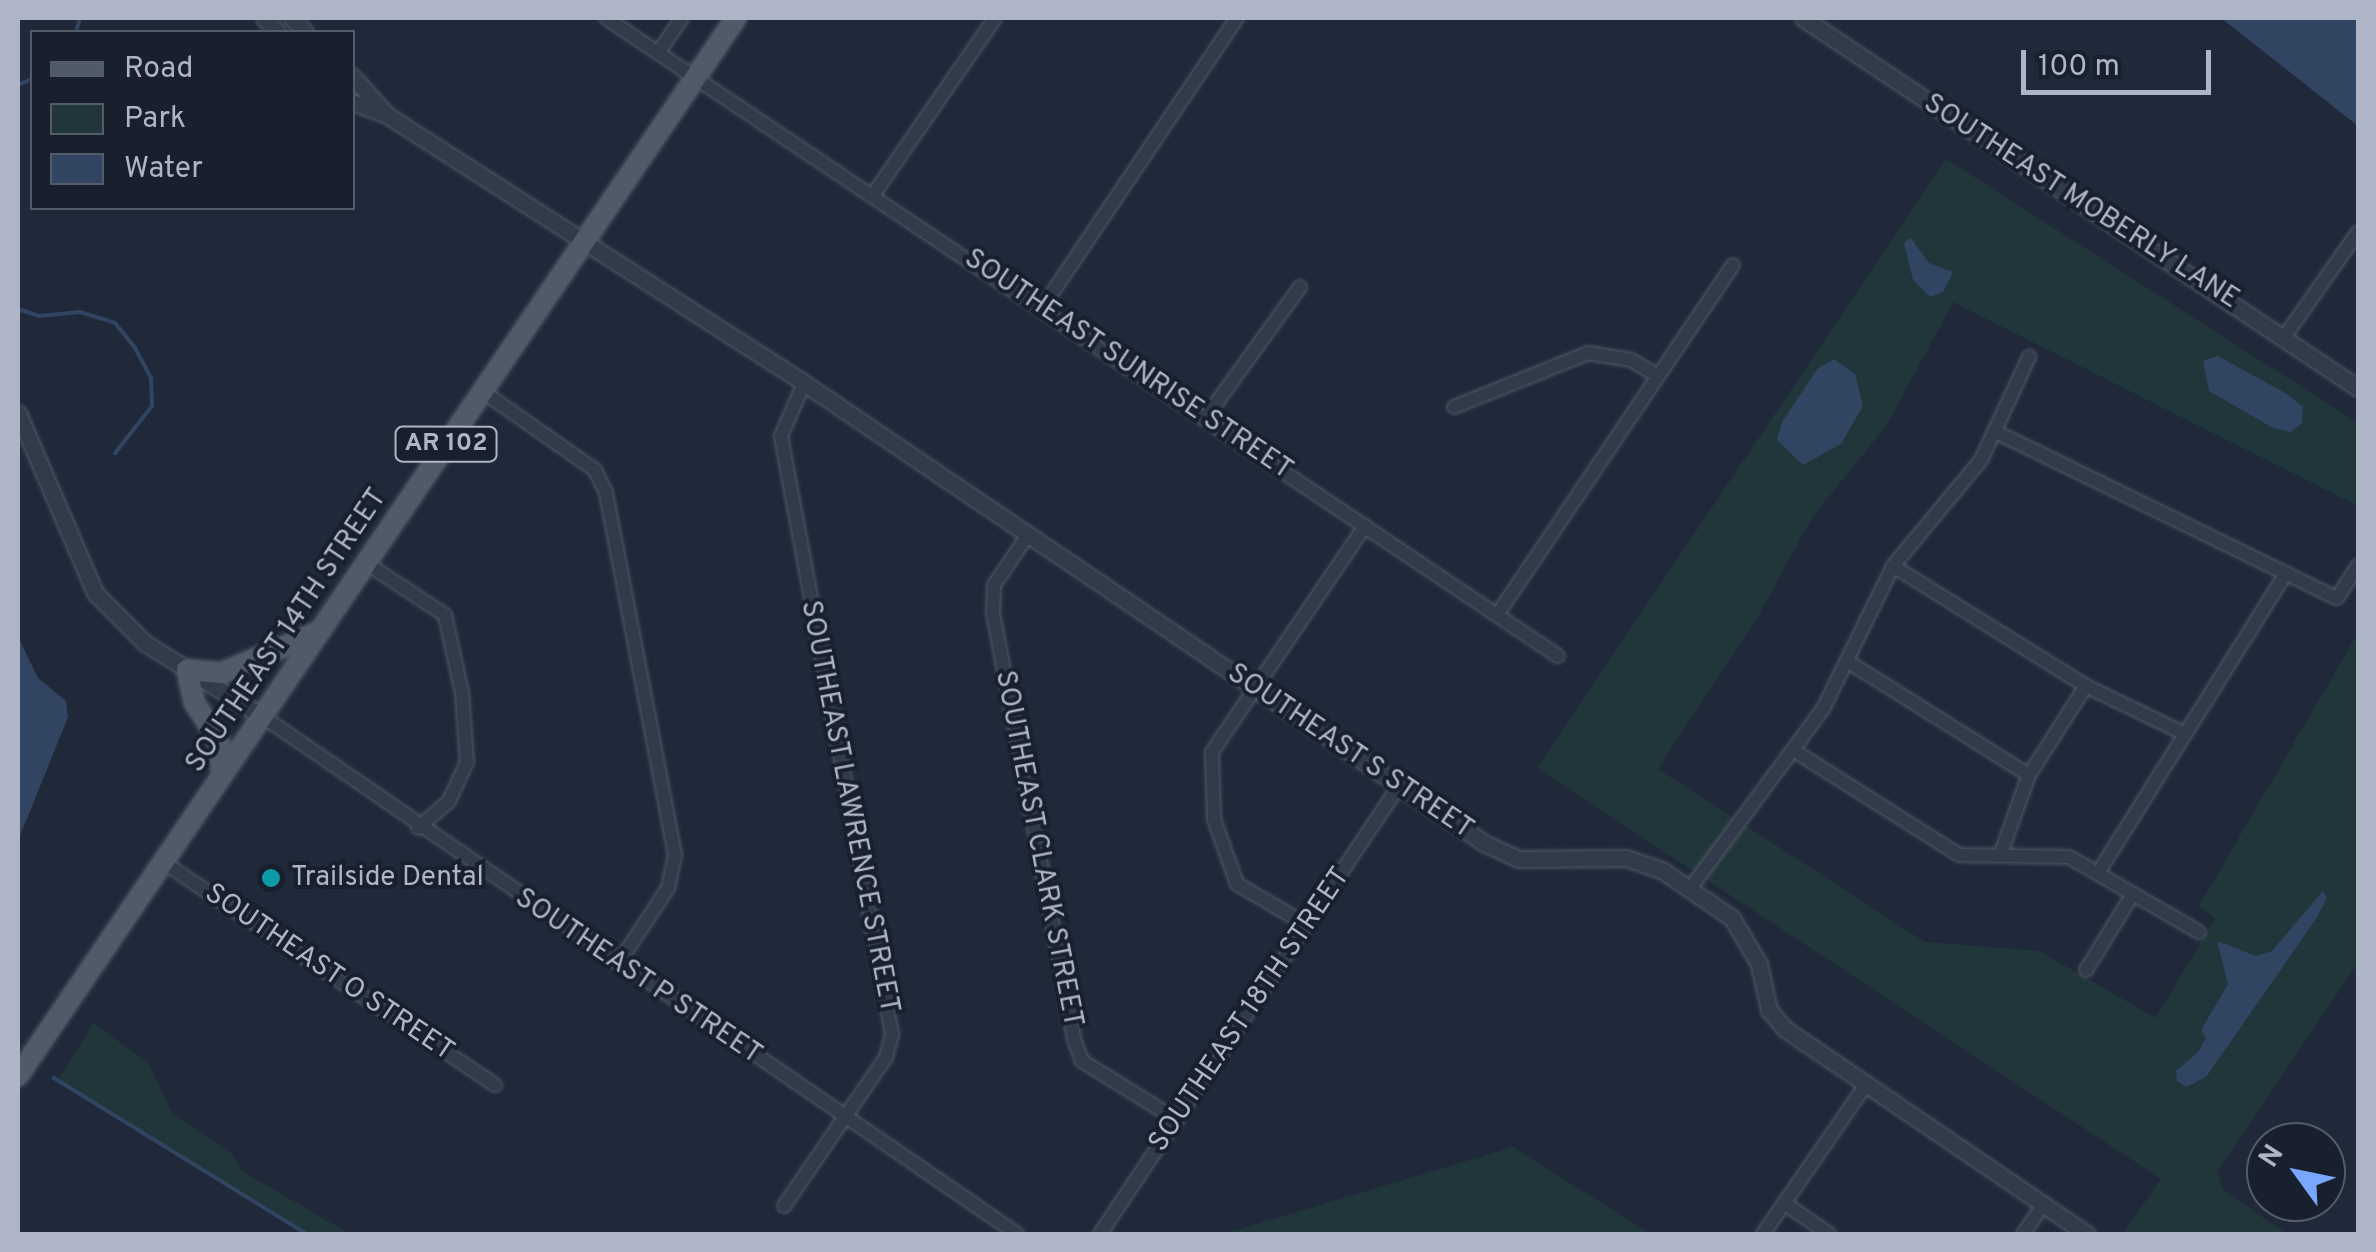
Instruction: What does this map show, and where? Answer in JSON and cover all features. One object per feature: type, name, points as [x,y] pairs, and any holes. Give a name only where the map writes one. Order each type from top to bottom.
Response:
[{"type":"main road","name":"SOUTHEAST 14TH STREET","points":[[18,1076],[736,18]]},
{"type":"main road","points":[[222,775],[218,739],[194,702],[188,670],[222,673],[320,631]]},
{"type":"street","name":"SOUTHEAST SUNRISE STREET","points":[[606,18],[1207,416],[1558,656]]},
{"type":"street","points":[[658,52],[682,18]]},
{"type":"street","points":[[873,195],[995,18]]},
{"type":"street","points":[[1042,308],[1236,18]]},
{"type":"street","name":"SOUTHEAST MOBERLY LANE","points":[[1803,18],[2358,388]]},
{"type":"street","points":[[355,79],[386,115]]},
{"type":"street","points":[[355,103],[386,115]]},
{"type":"street","name":"SOUTHEAST S STREET","points":[[386,115],[804,383],[1399,786],[1518,860],[1626,858],[1689,890],[1732,918],[1759,964],[1768,1010],[1785,1028],[2087,1234]]},
{"type":"street","points":[[2285,336],[2358,232]]},
{"type":"street","points":[[1497,615],[1733,265]]},
{"type":"street","points":[[1207,416],[1300,287]]},
{"type":"street","points":[[1454,406],[1588,353],[1631,360],[1658,376]]},
{"type":"street","points":[[1689,890],[1794,750],[1847,661],[1893,566],[1980,460],[2029,357]]},
{"type":"street","name":"SOUTHEAST LAWRENCE STREET","points":[[784,1206],[886,1057],[892,1034],[780,436],[804,383]]},
{"type":"street","points":[[482,391],[596,470],[606,494],[675,854],[668,888],[618,964]]},
{"type":"street","points":[[18,413],[95,593],[126,628],[262,716]]},
{"type":"street","points":[[1994,431],[2338,598],[2358,566]]},
{"type":"street","points":[[1308,925],[1237,884],[1214,820],[1212,752],[1253,686],[1365,526]]},
{"type":"street","name":"SOUTHEAST CLARK STREET","points":[[1028,536],[994,585],[993,613],[1074,1039],[1082,1060],[1177,1120]]},
{"type":"street","points":[[366,563],[445,615],[462,693],[467,762],[449,801],[418,828]]},
{"type":"street","points":[[1893,566],[2086,686],[2185,734]]},
{"type":"street","points":[[2098,873],[2286,573]]},
{"type":"street","points":[[1847,661],[2029,775]]},
{"type":"street","points":[[2001,853],[2029,775],[2086,686]]},
{"type":"street","name":"SOUTHEAST P STREET","points":[[262,716],[418,828],[1017,1234]]},
{"type":"street","points":[[1794,750],[1959,855],[2059,854],[2199,932]]},
{"type":"street","name":"SOUTHEAST 18TH STREET","points":[[1100,1234],[1399,786]]},
{"type":"street","name":"SOUTHEAST O STREET","points":[[163,862],[495,1085]]},
{"type":"street","points":[[2086,970],[2133,894]]},
{"type":"street","points":[[1762,1234],[1867,1083]]},
{"type":"street","points":[[1784,1204],[1829,1234]]},
{"type":"street","points":[[2024,1234],[2044,1204]]},
{"type":"green space","points":[[1946,159],[2358,423],[2358,506],[1953,302],[1887,425],[1813,516],[1757,618],[1658,769],[1925,942],[2039,951],[2156,1018],[2215,918],[2199,906],[2358,633],[2358,963],[2250,1122],[2246,1122],[2246,1129],[2218,1170],[2223,1190],[2246,1206],[2246,1222],[2270,1222],[2287,1234],[2123,1234],[2161,1179],[1537,768]]},
{"type":"green space","points":[[93,1023],[149,1063],[171,1112],[230,1152],[242,1171],[350,1234],[308,1234],[58,1081]]},
{"type":"green space","points":[[1513,1147],[1651,1234],[1223,1234]]},
{"type":"water","points":[[2221,18],[2358,18],[2358,126]]},
{"type":"water","points":[[1911,238],[1929,263],[1953,272],[1943,292],[1930,297],[1913,280],[1904,243]]},
{"type":"water","points":[[2218,356],[2287,394],[2303,407],[2302,423],[2291,432],[2273,428],[2209,391],[2203,361]]},
{"type":"water","points":[[1834,359],[1855,374],[1863,406],[1841,444],[1803,465],[1777,440],[1782,422],[1818,368]]},
{"type":"water","points":[[18,637],[38,678],[66,701],[68,717],[18,841]]},
{"type":"water","points":[[2323,891],[2327,898],[2316,919],[2206,1077],[2186,1087],[2177,1081],[2176,1071],[2198,1052],[2206,1038],[2201,1030],[2228,984],[2217,941],[2256,956],[2272,951]]},
{"type":"waterway","points":[[77,30],[80,18]]},
{"type":"waterway","points":[[18,85],[30,80]]},
{"type":"waterway","points":[[18,309],[39,316],[80,312],[115,323],[135,348],[151,378],[152,406],[115,453]]},
{"type":"waterway","points":[[54,1078],[307,1234]]},
{"type":"place","name":"Trailside Dental","points":[[271,878]]}]
